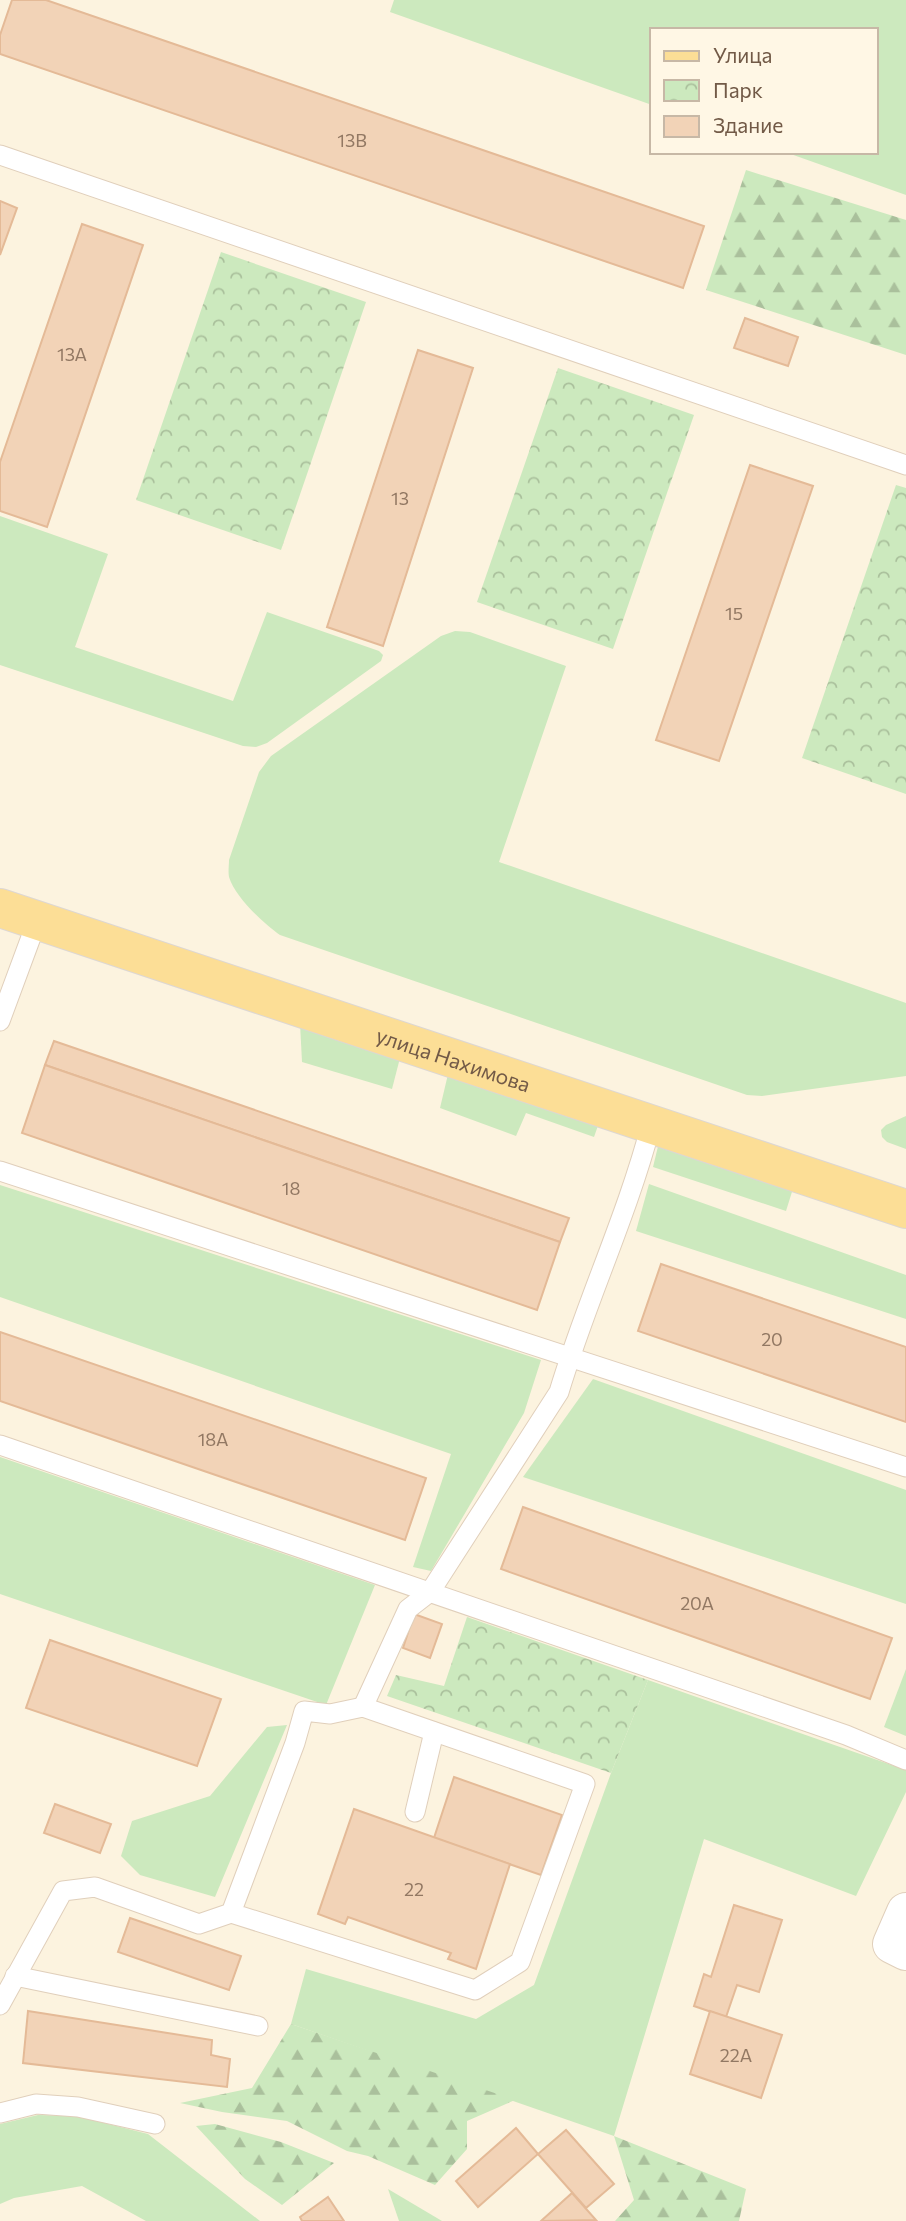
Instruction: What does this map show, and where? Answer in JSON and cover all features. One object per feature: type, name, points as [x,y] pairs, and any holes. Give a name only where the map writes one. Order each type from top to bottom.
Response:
[{"type":"main road","name":"улица Нахимова","points":[[0,908],[906,1209]]},
{"type":"street","points":[[906,1912],[892,1944],[906,1951]]},
{"type":"lane","points":[[0,155],[906,465]]},
{"type":"lane","points":[[0,1021],[37,921]]},
{"type":"lane","points":[[363,1707],[408,1609],[430,1592],[559,1392],[570,1355],[638,1173],[650,1125]]},
{"type":"lane","points":[[0,1171],[570,1355],[906,1467]]},
{"type":"lane","points":[[0,1445],[846,1735],[906,1760]]},
{"type":"lane","points":[[0,2005],[63,1891],[95,1887],[199,1924],[231,1913],[475,1990],[520,1962],[585,1784],[363,1707],[330,1714],[304,1711],[295,1743],[231,1913]]},
{"type":"lane","points":[[415,1812],[434,1732]]},
{"type":"lane","points":[[15,1976],[258,2026]]},
{"type":"lane","points":[[0,2113],[36,2104],[78,2107],[155,2124]]},
{"type":"green space","points":[[394,0],[906,0],[906,195],[791,154],[878,154],[878,28],[650,28],[650,104],[390,12]]},
{"type":"green space","points":[[746,170],[906,220],[906,355],[706,290]]},
{"type":"green space","points":[[221,252],[366,302],[281,550],[136,500]]},
{"type":"green space","points":[[558,368],[694,415],[613,649],[477,602]]},
{"type":"green space","points":[[896,485],[906,488],[906,794],[802,758]]},
{"type":"green space","points":[[0,516],[108,554],[75,647],[233,701],[267,612],[379,651],[383,655],[381,661],[267,743],[256,747],[243,746],[0,665]]},
{"type":"green space","points":[[455,631],[470,632],[566,666],[499,862],[906,1003],[906,1076],[762,1096],[747,1095],[280,935],[258,917],[232,885],[229,860],[259,772],[271,756],[441,636]]},
{"type":"green space","points":[[300,1023],[401,1054],[392,1089],[302,1062]]},
{"type":"green space","points":[[449,1070],[600,1120],[594,1137],[526,1113],[516,1136],[440,1108]]},
{"type":"green space","points":[[906,1116],[906,1149],[887,1142],[882,1137],[881,1130]]},
{"type":"green space","points":[[661,1134],[796,1179],[786,1211],[653,1167]]},
{"type":"green space","points":[[649,1184],[906,1275],[906,1319],[636,1231]]},
{"type":"green space","points":[[0,1185],[541,1360],[524,1413],[431,1571],[413,1567],[451,1454],[0,1297]]},
{"type":"green space","points":[[593,1379],[906,1490],[906,1604],[523,1477]]},
{"type":"green space","points":[[0,1457],[375,1585],[326,1705],[0,1594]]},
{"type":"green space","points":[[467,1617],[648,1680],[611,1773],[387,1696],[396,1675],[444,1686]]},
{"type":"green space","points":[[906,1669],[906,1736],[884,1727]]},
{"type":"green space","points":[[648,1680],[906,1770],[906,1792],[856,1896],[704,1839],[614,2136],[291,2024],[306,1969],[476,2019],[534,1985]]},
{"type":"green space","points":[[287,1725],[215,1897],[140,1875],[121,1856],[132,1821],[210,1796],[267,1727]]},
{"type":"green space","points":[[291,2024],[515,2100],[467,2121],[467,2149],[435,2185],[368,2156],[347,2151],[287,2121],[180,2103],[252,2088]]},
{"type":"green space","points":[[38,2115],[77,2116],[148,2134],[260,2221],[146,2221],[82,2186],[14,2198],[0,2204],[0,2124]]},
{"type":"green space","points":[[215,2124],[281,2142],[334,2163],[282,2205],[245,2179],[196,2126]]},
{"type":"green space","points":[[614,2136],[746,2189],[739,2221],[615,2221],[634,2200]]},
{"type":"green space","points":[[388,2189],[442,2221],[399,2221]]},
{"type":"building","points":[[12,0],[46,0],[704,226],[683,288],[0,54],[0,35]]},
{"type":"building","points":[[0,201],[17,208],[0,255]]},
{"type":"building","points":[[82,224],[143,245],[47,527],[0,511],[0,462]]},
{"type":"building","points":[[745,318],[798,337],[788,366],[734,348]]},
{"type":"building","points":[[418,350],[473,368],[383,646],[327,627]]},
{"type":"building","points":[[750,465],[813,486],[719,761],[656,740]]},
{"type":"building","points":[[54,1041],[569,1218],[560,1242],[45,1065]]},
{"type":"building","points":[[45,1065],[560,1242],[537,1310],[22,1133]]},
{"type":"building","points":[[661,1264],[906,1347],[906,1422],[638,1331]]},
{"type":"building","points":[[0,1332],[426,1478],[405,1540],[0,1401]]},
{"type":"building","points":[[523,1507],[892,1638],[870,1699],[501,1569]]},
{"type":"building","points":[[414,1614],[442,1624],[430,1658],[403,1648]]},
{"type":"building","points":[[50,1640],[221,1699],[197,1766],[26,1708]]},
{"type":"building","points":[[454,1777],[562,1815],[541,1875],[434,1838]]},
{"type":"building","points":[[55,1804],[111,1824],[100,1853],[44,1833]]},
{"type":"building","points":[[354,1809],[510,1864],[476,1969],[448,1959],[451,1953],[348,1917],[345,1924],[318,1914]]},
{"type":"building","points":[[734,1905],[782,1920],[759,1992],[737,1985],[726,2017],[694,2006],[704,1974],[711,1977]]},
{"type":"building","points":[[130,1918],[241,1956],[229,1990],[118,1952]]},
{"type":"building","points":[[28,2011],[212,2040],[211,2055],[230,2059],[227,2087],[23,2063]]},
{"type":"building","points":[[710,2011],[782,2035],[761,2098],[690,2074]]},
{"type":"building","points":[[516,2128],[538,2154],[478,2207],[456,2181]]},
{"type":"building","points":[[566,2130],[614,2184],[586,2208],[538,2154]]},
{"type":"building","points":[[572,2193],[596,2220],[541,2221]]},
{"type":"building","points":[[328,2197],[344,2221],[302,2221],[300,2217]]}]
